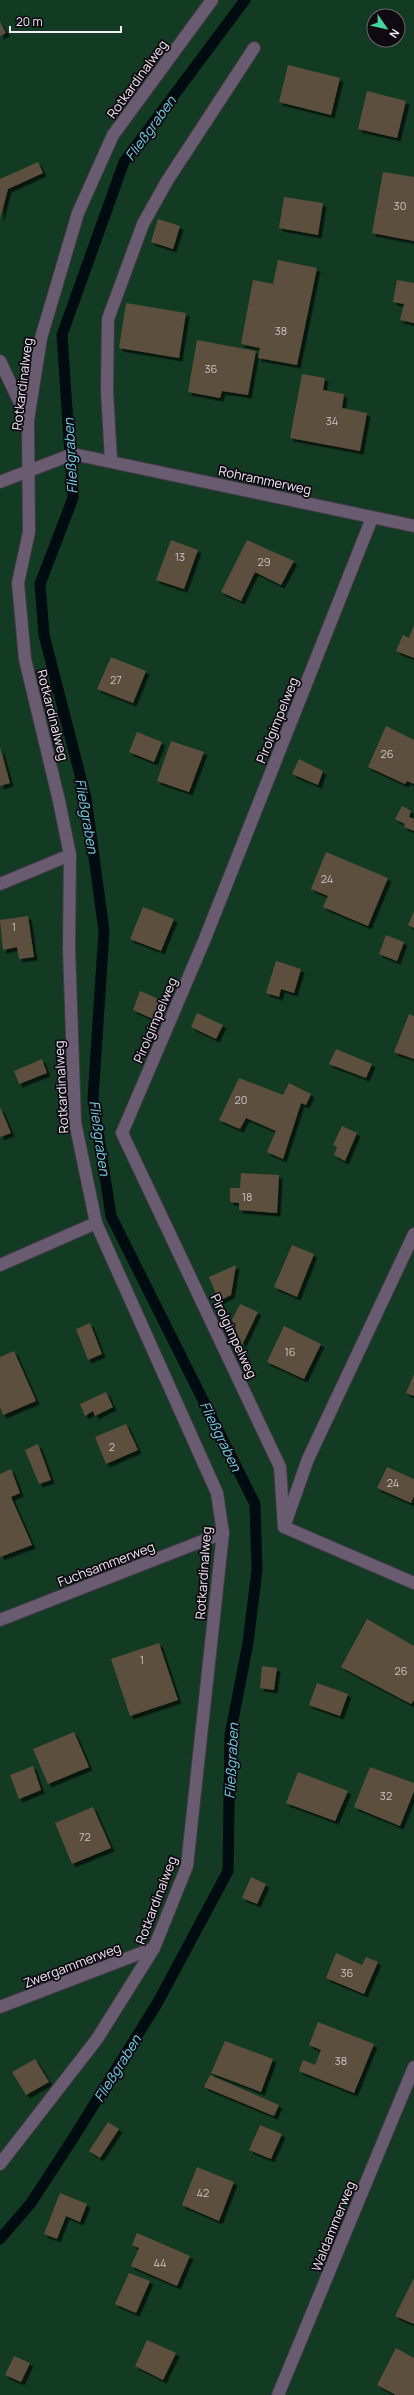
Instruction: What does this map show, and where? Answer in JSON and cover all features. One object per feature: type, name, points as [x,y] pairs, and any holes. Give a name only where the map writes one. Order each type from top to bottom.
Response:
[{"type":"lane","name":"Rotkardinalweg","points":[[0,2164],[96,2039],[154,1948],[187,1866],[223,1533],[217,1493],[96,1223],[75,1122],[69,948],[70,855],[60,801],[25,659],[18,583],[29,532],[28,420],[41,338],[82,206],[113,135],[212,0]]},
{"type":"lane","points":[[110,460],[107,391],[108,319],[143,224],[167,181],[254,48]]},
{"type":"lane","points":[[0,361],[28,420]]},
{"type":"lane","name":"Rohrammerweg","points":[[0,482],[29,469],[73,454],[110,460],[414,526]]},
{"type":"lane","name":"Pirolgimpelweg","points":[[284,1527],[280,1467],[122,1133],[204,941],[372,518]]},
{"type":"lane","points":[[0,884],[70,855]]},
{"type":"lane","points":[[0,1265],[96,1223]]},
{"type":"lane","points":[[414,1234],[308,1459],[284,1527],[414,1583]]},
{"type":"lane","name":"Fuchsammerweg","points":[[0,1620],[223,1533]]},
{"type":"lane","name":"Zwergammerweg","points":[[0,2007],[154,1948]]},
{"type":"lane","name":"Waldammerweg","points":[[278,2395],[414,2067]]},
{"type":"green space","points":[[0,0],[414,0],[414,2395],[0,2395]]},
{"type":"building","points":[[0,22],[6,33],[0,36]]},
{"type":"building","points":[[288,65],[340,78],[331,115],[279,102]]},
{"type":"building","points":[[367,91],[406,101],[397,138],[358,129]]},
{"type":"building","points":[[38,162],[43,173],[8,189],[0,219],[0,179]]},
{"type":"building","points":[[383,172],[414,177],[414,241],[372,233]]},
{"type":"building","points":[[284,197],[323,203],[318,235],[279,228]]},
{"type":"building","points":[[158,219],[180,226],[173,249],[151,242]]},
{"type":"building","points":[[278,260],[317,268],[297,365],[258,358],[260,348],[241,344],[253,280],[273,284]]},
{"type":"building","points":[[397,280],[414,283],[414,323],[400,320],[404,304],[393,302]]},
{"type":"building","points":[[126,303],[186,313],[179,358],[119,348]]},
{"type":"building","points":[[197,340],[256,351],[248,395],[222,391],[220,398],[188,392]]},
{"type":"building","points":[[302,374],[325,378],[323,390],[344,394],[342,408],[367,413],[360,451],[290,438]]},
{"type":"building","points":[[171,540],[198,550],[184,589],[156,580]]},
{"type":"building","points":[[247,540],[294,561],[281,585],[255,572],[241,601],[221,592]]},
{"type":"building","points":[[414,625],[414,658],[396,651],[403,635],[409,638]]},
{"type":"building","points":[[111,657],[146,671],[133,703],[97,689]]},
{"type":"building","points":[[386,726],[414,740],[414,784],[407,781],[405,784],[368,767]]},
{"type":"building","points":[[137,732],[162,742],[154,762],[129,752]]},
{"type":"building","points":[[171,741],[204,752],[189,792],[157,781]]},
{"type":"building","points":[[0,747],[10,783],[0,786]]},
{"type":"building","points":[[299,759],[323,771],[318,785],[292,774]]},
{"type":"building","points":[[402,806],[411,811],[409,817],[414,819],[414,831],[404,827],[405,824],[395,819]]},
{"type":"building","points":[[326,852],[388,878],[368,926],[323,907],[328,896],[311,889]]},
{"type":"building","points":[[143,907],[174,919],[161,951],[130,939]]},
{"type":"building","points":[[414,911],[414,928],[408,925]]},
{"type":"building","points":[[28,916],[34,957],[19,959],[17,947],[3,950],[0,920]]},
{"type":"building","points":[[386,935],[404,942],[397,961],[379,954]]},
{"type":"building","points":[[276,961],[301,969],[294,993],[281,989],[279,997],[266,993]]},
{"type":"building","points":[[140,991],[161,1000],[153,1019],[133,1010]]},
{"type":"building","points":[[197,1013],[223,1025],[216,1039],[191,1027]]},
{"type":"building","points":[[409,1014],[414,1016],[414,1059],[394,1052]]},
{"type":"building","points":[[336,1049],[372,1064],[366,1078],[329,1064]]},
{"type":"building","points":[[42,1059],[47,1073],[19,1084],[14,1071]]},
{"type":"building","points":[[239,1078],[283,1095],[289,1083],[311,1094],[306,1105],[301,1103],[283,1159],[267,1152],[276,1131],[246,1118],[240,1129],[219,1120]]},
{"type":"building","points":[[0,1107],[11,1133],[0,1137]]},
{"type":"building","points":[[342,1126],[357,1133],[345,1161],[334,1155],[337,1147],[333,1145]]},
{"type":"building","points":[[241,1173],[279,1175],[277,1213],[239,1210],[239,1203],[230,1202],[230,1188],[240,1188]]},
{"type":"building","points":[[292,1245],[314,1254],[297,1297],[274,1287]]},
{"type":"building","points":[[236,1265],[231,1295],[219,1301],[209,1277]]},
{"type":"building","points":[[240,1304],[258,1312],[242,1345],[232,1320]]},
{"type":"building","points":[[90,1323],[102,1354],[88,1360],[76,1329]]},
{"type":"building","points":[[284,1326],[321,1344],[304,1379],[267,1362]]},
{"type":"building","points":[[14,1351],[36,1401],[3,1415],[0,1407],[0,1357]]},
{"type":"building","points":[[414,1374],[414,1396],[406,1393]]},
{"type":"building","points":[[106,1392],[113,1407],[95,1416],[93,1411],[85,1416],[80,1404]]},
{"type":"building","points":[[126,1424],[138,1450],[106,1464],[95,1437]]},
{"type":"building","points":[[38,1444],[51,1480],[39,1484],[25,1450]]},
{"type":"building","points":[[387,1467],[414,1479],[414,1496],[411,1503],[377,1488]]},
{"type":"building","points":[[11,1469],[20,1493],[11,1497],[32,1545],[0,1557],[0,1474]]},
{"type":"building","points":[[367,1619],[414,1646],[414,1700],[411,1704],[341,1667]]},
{"type":"building","points":[[159,1643],[178,1700],[130,1716],[111,1659]]},
{"type":"building","points":[[262,1666],[277,1668],[274,1690],[260,1688]]},
{"type":"building","points":[[317,1683],[348,1694],[340,1716],[309,1705]]},
{"type":"building","points":[[74,1732],[89,1767],[48,1784],[33,1749]]},
{"type":"building","points":[[33,1766],[41,1790],[19,1799],[10,1775]]},
{"type":"building","points":[[370,1767],[414,1783],[414,1791],[400,1826],[354,1807]]},
{"type":"building","points":[[298,1772],[348,1791],[335,1821],[286,1803]]},
{"type":"building","points":[[93,1807],[111,1848],[72,1864],[55,1823]]},
{"type":"building","points":[[251,1877],[266,1884],[257,1904],[242,1898]]},
{"type":"building","points":[[336,1953],[362,1965],[366,1957],[378,1962],[364,1994],[326,1978]]},
{"type":"building","points":[[318,2022],[374,2044],[354,2093],[299,2071],[303,2060],[315,2065],[321,2050],[309,2045]]},
{"type":"building","points":[[225,2041],[273,2059],[261,2092],[211,2073]]},
{"type":"building","points":[[35,2059],[49,2082],[26,2095],[12,2072]]},
{"type":"building","points":[[210,2075],[279,2105],[274,2116],[204,2087]]},
{"type":"building","points":[[108,2122],[119,2129],[100,2158],[89,2151]]},
{"type":"building","points":[[260,2125],[282,2134],[271,2159],[249,2150]]},
{"type":"building","points":[[197,2167],[234,2182],[219,2221],[182,2205]]},
{"type":"building","points":[[60,2193],[87,2204],[80,2222],[66,2216],[57,2239],[44,2234]]},
{"type":"building","points":[[137,2233],[190,2256],[177,2286],[131,2266],[139,2248],[132,2245]]},
{"type":"building","points":[[129,2273],[150,2281],[136,2313],[115,2304]]},
{"type":"building","points":[[414,2278],[414,2324],[395,2316]]},
{"type":"building","points":[[147,2340],[176,2353],[163,2380],[135,2366]]},
{"type":"building","points":[[396,2348],[414,2358],[414,2395],[396,2395],[377,2385]]},
{"type":"building","points":[[14,2356],[30,2363],[21,2382],[5,2375]]},
{"type":"waterway","name":"Fließgraben","points":[[0,2239],[31,2203],[158,2002],[228,1871],[230,1735],[248,1643],[257,1570],[255,1504],[111,1216],[93,1099],[104,931],[86,798],[44,635],[40,584],[73,498],[62,335],[124,162],[245,0]]}]
